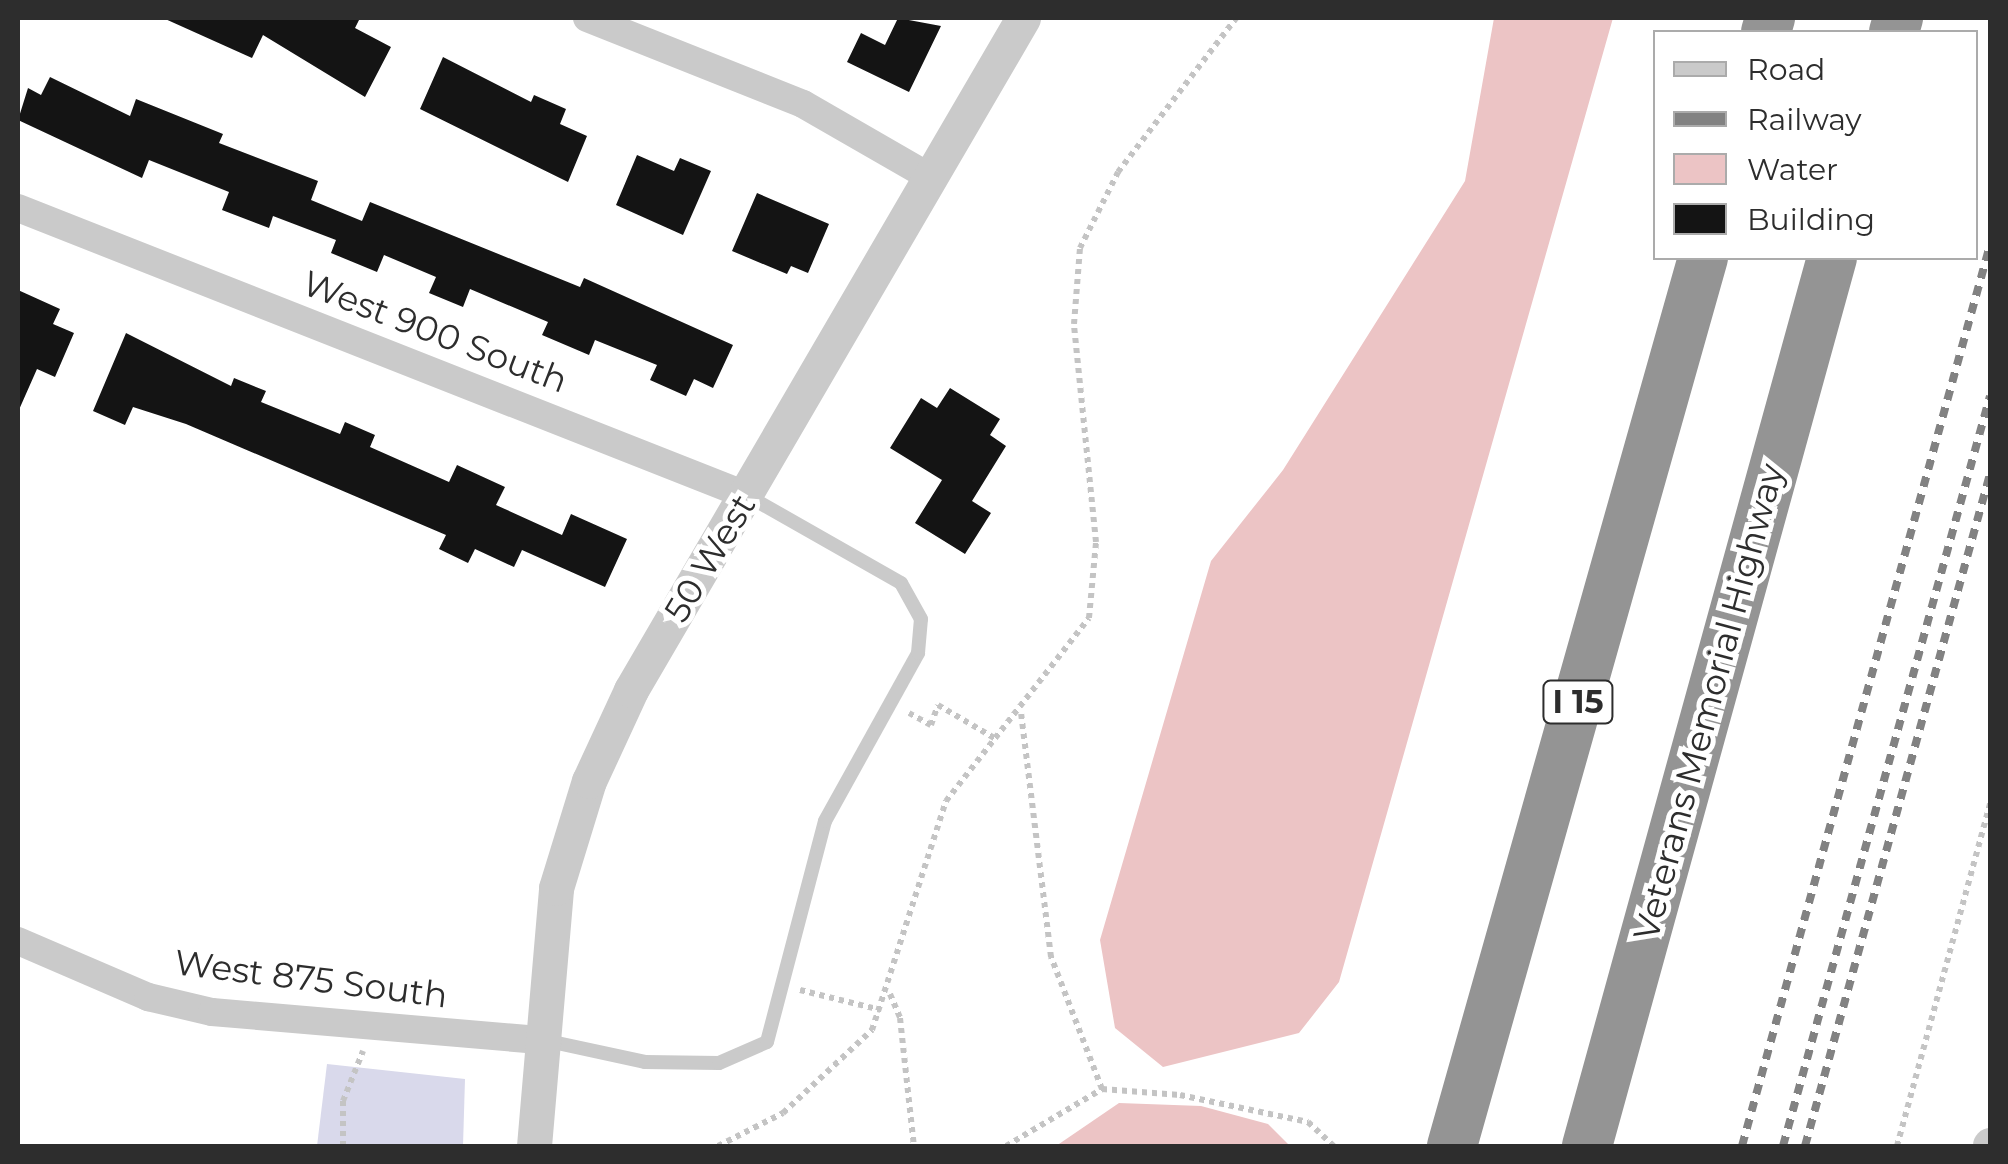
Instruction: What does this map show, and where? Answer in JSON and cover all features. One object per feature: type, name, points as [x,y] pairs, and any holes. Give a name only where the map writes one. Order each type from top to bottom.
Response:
[{"type":"highway","name":"I 15","points":[[1452,1146],[1702,260]]},
{"type":"highway","name":"Veterans Memorial Highway","points":[[1587,1146],[1831,260]]},
{"type":"street","points":[[586,18],[803,104],[928,176]]},
{"type":"street","name":"50 West","points":[[534,1146],[548,1041],[556,888],[589,781],[631,690],[748,496],[928,176],[1023,18]]},
{"type":"street","name":"West 900 South","points":[[18,208],[748,496]]},
{"type":"street","name":"West 875 South","points":[[18,941],[148,997],[212,1012],[548,1041]]},
{"type":"lane","points":[[548,1041],[644,1062],[746,1057],[767,1042],[778,984],[825,822],[888,701],[918,653],[922,618],[901,583],[748,496]]},
{"type":"path","points":[[718,1146],[827,1078],[881,1010],[889,993],[909,898],[946,801],[1021,712],[1089,618],[1094,580],[1094,496],[1074,324],[1080,248],[1118,172],[1236,18]]},
{"type":"path","points":[[888,701],[931,725],[938,705],[996,738]]},
{"type":"path","points":[[1021,712],[1051,957],[1102,1089]]},
{"type":"path","points":[[1898,1146],[1990,803]]},
{"type":"path","points":[[778,984],[881,1010]]},
{"type":"path","points":[[889,993],[900,1018],[914,1146]]},
{"type":"path","points":[[343,1146],[342,1101],[373,1026]]},
{"type":"path","points":[[1006,1146],[1102,1089],[1180,1095],[1308,1122],[1334,1146]]},
{"type":"shaded area","points":[[327,1064],[465,1079],[463,1146],[317,1146]]},
{"type":"water","points":[[1494,18],[1613,18],[1339,982],[1299,1033],[1163,1067],[1115,1028],[1100,940],[1211,561],[1283,470],[1465,181]]},
{"type":"water","points":[[1119,1103],[1201,1106],[1268,1124],[1290,1146],[1056,1146]]},
{"type":"building","points":[[163,18],[360,18],[355,28],[391,47],[365,97],[263,35],[252,58]]},
{"type":"building","points":[[898,18],[941,26],[909,92],[847,62],[861,33],[885,45]]},
{"type":"building","points":[[443,57],[531,102],[534,95],[566,109],[560,124],[587,136],[568,182],[420,109]]},
{"type":"building","points":[[50,77],[130,116],[136,99],[223,134],[219,143],[318,181],[311,200],[362,221],[370,202],[580,287],[584,278],[733,345],[713,388],[694,379],[686,396],[650,380],[657,365],[595,340],[589,355],[542,335],[548,322],[470,289],[463,307],[429,293],[436,277],[384,255],[377,272],[331,253],[336,240],[273,216],[269,228],[222,210],[229,192],[149,160],[142,178],[18,120],[28,88],[41,95]]},
{"type":"building","points":[[637,155],[674,171],[680,158],[711,171],[683,235],[616,205]]},
{"type":"building","points":[[757,193],[829,224],[808,273],[791,266],[787,274],[732,251]]},
{"type":"building","points":[[18,290],[60,309],[53,324],[74,333],[55,377],[37,369],[18,412]]},
{"type":"building","points":[[126,333],[231,386],[234,378],[266,391],[261,402],[340,434],[345,422],[375,435],[370,447],[449,482],[457,465],[505,487],[496,505],[562,535],[571,514],[627,539],[605,587],[522,550],[514,567],[475,549],[468,563],[439,549],[446,535],[186,424],[133,407],[125,425],[93,411]]},
{"type":"building","points":[[950,388],[1000,419],[990,435],[1006,446],[972,501],[991,513],[965,554],[915,523],[942,480],[890,448],[921,398],[937,408]]},
{"type":"railway","points":[[1742,1146],[1990,245]]},
{"type":"railway","points":[[1783,1146],[1990,396]]},
{"type":"railway","points":[[1805,1146],[1990,474]]}]
